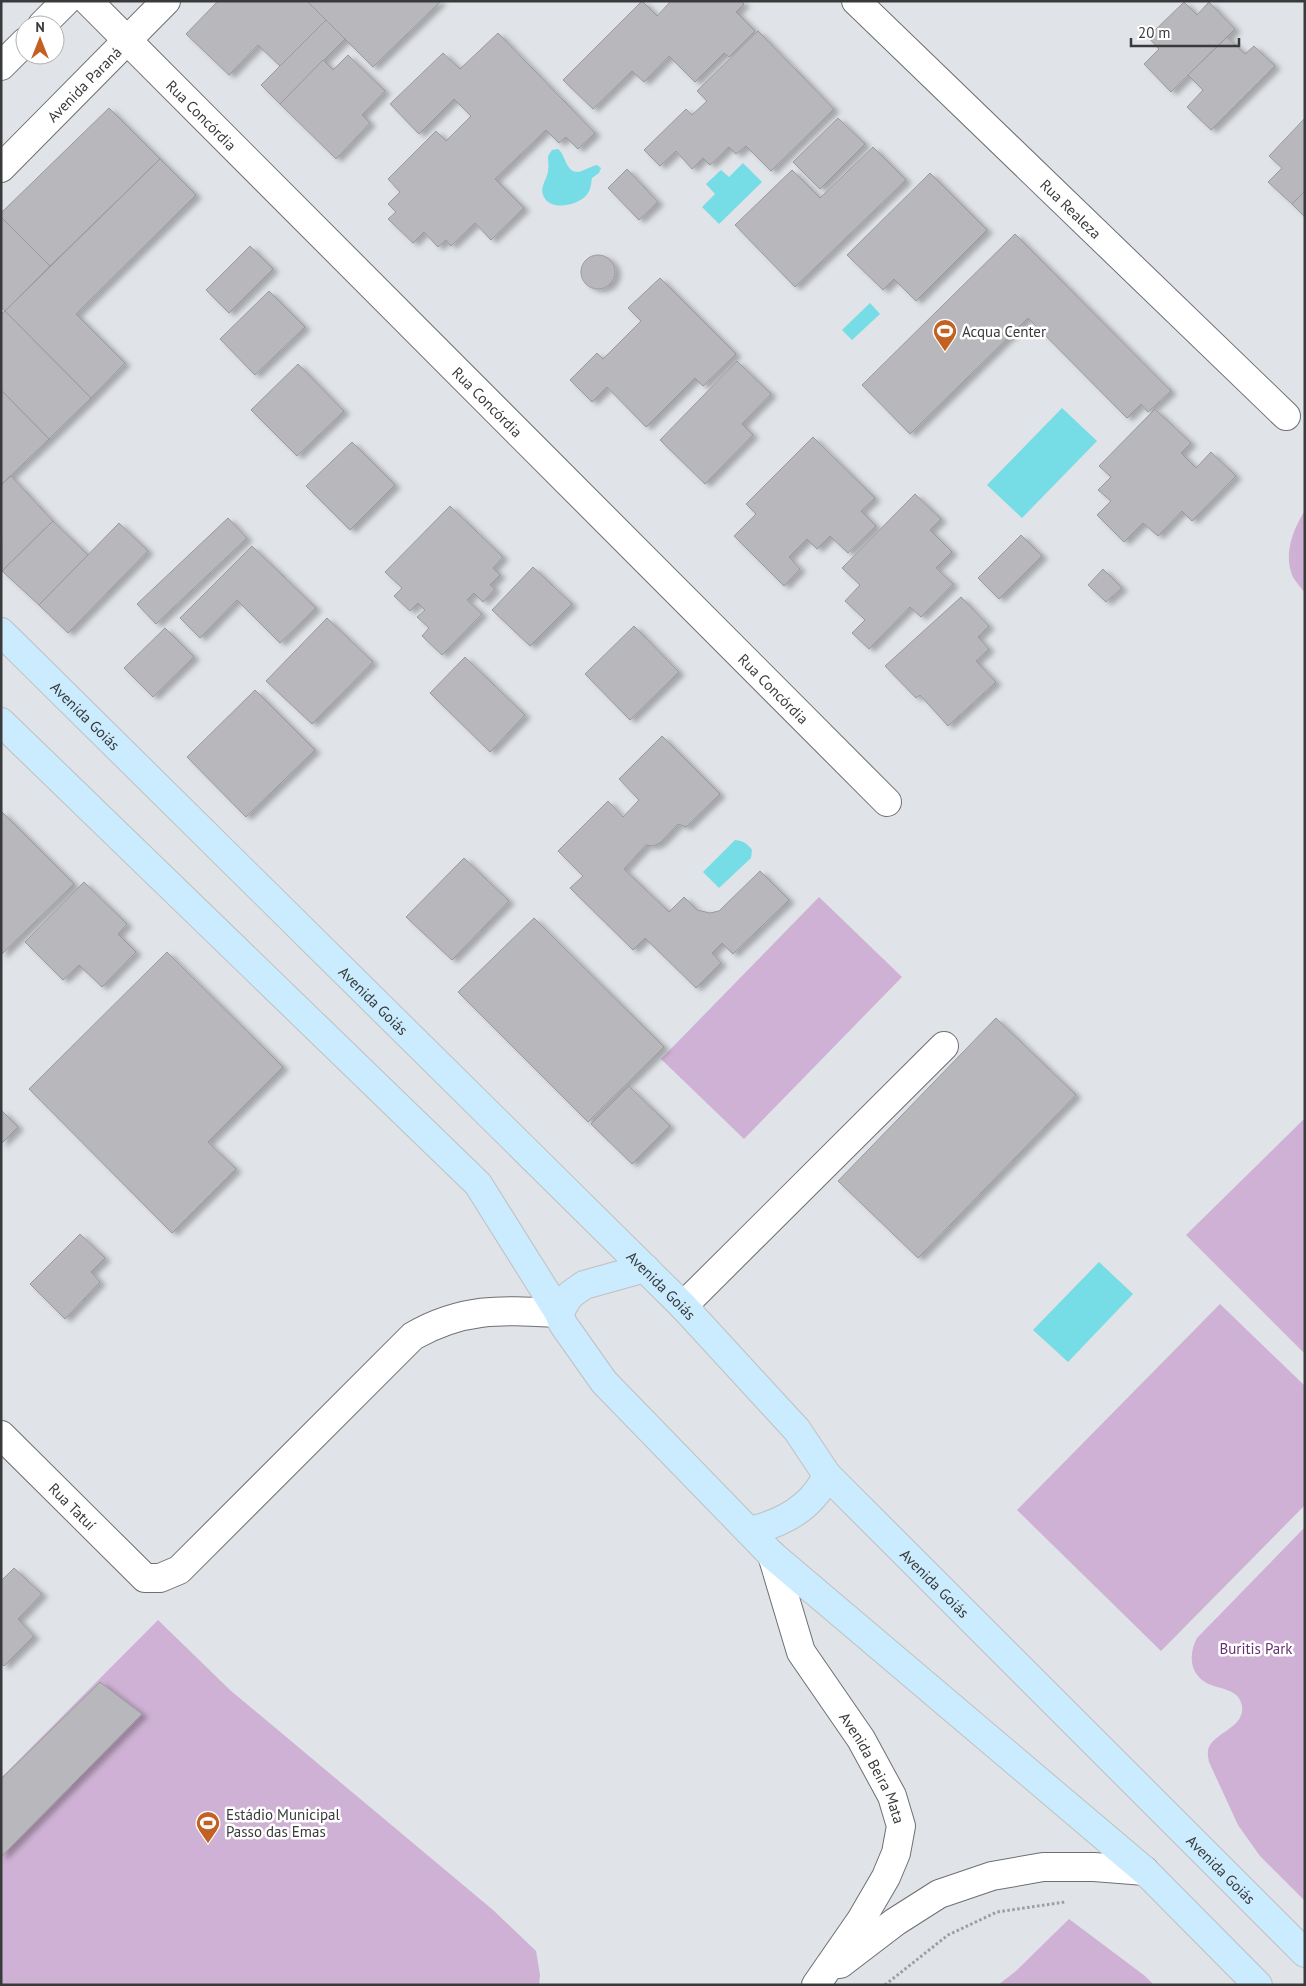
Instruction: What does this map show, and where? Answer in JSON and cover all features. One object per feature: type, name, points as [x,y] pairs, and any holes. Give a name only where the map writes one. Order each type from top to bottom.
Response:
[{"type":"main road","name":"Avenida Goiás","points":[[1,632],[683,1306],[797,1430],[827,1475],[1305,1953]]},
{"type":"main road","points":[[1,722],[478,1184],[559,1313],[563,1324],[604,1382],[772,1555],[1145,1871],[1258,1985]]},
{"type":"main road","points":[[559,1313],[570,1295],[584,1285],[645,1268]]},
{"type":"main road","points":[[750,1531],[769,1526],[804,1507],[822,1487],[827,1475]]},
{"type":"street","points":[[52,15],[66,1]]},
{"type":"street","name":"Rua Concórdia","points":[[88,1],[887,802]]},
{"type":"street","name":"Avenida Paraná","points":[[1,168],[166,1]]},
{"type":"street","name":"Rua Realeza","points":[[856,1],[1286,416]]},
{"type":"street","points":[[1,66],[15,52]]},
{"type":"street","points":[[683,1306],[944,1046]]},
{"type":"street","name":"Rua Tatuí","points":[[1,1435],[145,1578],[160,1578],[179,1570],[413,1336],[442,1322],[479,1312],[559,1313]]},
{"type":"street","name":"Avenida Beira Mata","points":[[772,1555],[801,1652],[861,1739],[892,1796],[900,1826],[896,1853],[886,1877],[861,1920],[819,1981]]},
{"type":"street","name":"Avenida Beira Mata","points":[[819,1981],[895,1922],[939,1894],[992,1876],[1043,1866],[1094,1866],[1145,1871]]},
{"type":"path","points":[[885,1985],[948,1935],[997,1912],[1068,1901]]},
{"type":"green space","points":[[1305,510],[1305,593],[1293,577],[1290,568],[1289,551],[1293,534]]},
{"type":"green space","points":[[819,897],[902,977],[744,1139],[661,1059]]},
{"type":"green space","points":[[1305,1118],[1305,1354],[1186,1235]]},
{"type":"green space","points":[[1220,1304],[1305,1386],[1305,1505],[1161,1651],[1017,1510]]},
{"type":"green space","name":"Buritis Park","points":[[1305,1527],[1305,1901],[1260,1856],[1238,1825],[1209,1762],[1208,1752],[1213,1742],[1239,1719],[1242,1713],[1242,1706],[1237,1695],[1210,1685],[1200,1678],[1193,1668],[1192,1656],[1197,1638]]},
{"type":"green space","name":"Estádio Municipal Passo das Emas","points":[[158,1620],[230,1690],[493,1910],[536,1951],[540,1975],[539,1985],[1,1985],[1,1778]]},
{"type":"green space","points":[[1069,1919],[1145,1976],[1154,1985],[998,1985],[1016,1971]]},
{"type":"water","points":[[558,149],[568,166],[574,171],[578,172],[597,165],[601,168],[599,173],[592,178],[588,193],[579,201],[566,205],[548,202],[542,190],[548,169],[548,156],[552,150]]},
{"type":"water","points":[[743,163],[762,182],[719,224],[702,207],[715,194],[706,184],[721,170],[729,177]]},
{"type":"water","points":[[870,303],[880,314],[852,340],[842,330]]},
{"type":"water","points":[[1062,408],[1097,441],[1022,518],[987,485]]},
{"type":"water","points":[[735,840],[745,843],[752,850],[751,858],[719,888],[703,872]]},
{"type":"water","points":[[1099,1262],[1133,1294],[1068,1362],[1033,1330]]},
{"type":"building","points":[[218,1],[307,1],[326,20],[280,66],[258,45],[229,75],[186,34]]},
{"type":"building","points":[[307,1],[441,1],[373,67]]},
{"type":"building","points":[[642,1],[657,16],[671,1],[741,1],[744,4],[736,12],[755,31],[729,57],[724,53],[695,82],[669,56],[644,82],[632,71],[593,109],[563,80]]},
{"type":"building","points":[[1184,2],[1197,15],[1209,2],[1235,29],[1171,92],[1144,64],[1159,49],[1148,37]]},
{"type":"building","points":[[326,20],[345,39],[280,104],[261,85]]},
{"type":"building","points":[[758,31],[834,109],[771,171],[746,146],[736,154],[729,147],[710,165],[703,158],[692,169],[676,151],[660,166],[644,150],[686,109],[692,115],[707,101],[697,91]]},
{"type":"building","points":[[498,33],[595,133],[578,149],[566,137],[559,143],[546,130],[495,179],[524,208],[491,240],[475,223],[451,246],[446,240],[438,247],[424,232],[413,243],[388,219],[396,212],[388,204],[400,192],[388,179],[436,131],[446,141],[471,116],[454,99],[419,134],[390,104],[443,53],[460,69]]},
{"type":"building","points":[[1227,37],[1245,54],[1254,46],[1275,66],[1211,130],[1187,107],[1203,90],[1188,75]]},
{"type":"building","points":[[348,55],[385,91],[362,115],[370,123],[336,159],[280,104],[323,60],[333,70]]},
{"type":"building","points":[[109,108],[160,159],[50,266],[1,217],[1,213]]},
{"type":"building","points":[[838,118],[865,144],[820,189],[793,162]]},
{"type":"building","points":[[1305,118],[1305,191],[1292,204],[1268,182],[1282,168],[1269,156]]},
{"type":"building","points":[[873,147],[906,180],[795,287],[735,225],[792,170],[820,198]]},
{"type":"building","points":[[160,159],[196,195],[76,314],[125,363],[91,398],[5,311]]},
{"type":"building","points":[[627,169],[658,202],[639,220],[608,188]]},
{"type":"building","points":[[930,173],[987,230],[916,301],[894,279],[883,290],[847,255]]},
{"type":"building","points":[[1305,191],[1305,217],[1292,204]]},
{"type":"building","points":[[1,217],[50,266],[5,311],[1,307]]},
{"type":"building","name":"Acqua Center","points":[[1015,234],[1171,391],[1148,412],[1141,404],[1127,418],[1028,318],[910,434],[862,385]]},
{"type":"building","points":[[250,246],[273,269],[229,313],[206,290]]},
{"type":"building","points":[[598,255],[605,256],[610,260],[614,265],[614,279],[610,284],[605,288],[598,289],[591,288],[586,284],[582,279],[581,272],[582,265],[586,260],[591,256]]},
{"type":"building","points":[[660,278],[736,354],[703,386],[695,378],[646,427],[607,387],[592,402],[570,380],[597,353],[603,359],[641,321],[628,308]]},
{"type":"building","points":[[269,291],[305,327],[255,375],[220,339]]},
{"type":"building","points":[[5,311],[91,398],[49,439],[1,390],[1,314]]},
{"type":"building","points":[[737,361],[771,394],[742,424],[753,435],[705,484],[660,440]]},
{"type":"building","points":[[298,364],[344,411],[297,456],[251,410]]},
{"type":"building","points":[[1,390],[49,439],[1,485]]},
{"type":"building","points":[[1155,409],[1191,443],[1181,453],[1196,468],[1211,452],[1236,476],[1192,521],[1182,511],[1158,536],[1143,523],[1124,542],[1097,515],[1111,501],[1098,490],[1111,477],[1099,466]]},
{"type":"building","points":[[813,437],[875,498],[861,511],[876,526],[848,553],[830,536],[817,549],[807,539],[789,557],[800,569],[784,586],[734,536],[756,514],[746,504]]},
{"type":"building","points":[[352,442],[395,485],[350,530],[306,486]]},
{"type":"building","points":[[11,476],[53,521],[2,571],[1,485]]},
{"type":"building","points":[[915,494],[941,519],[930,530],[952,552],[936,568],[953,584],[921,617],[910,607],[869,649],[852,633],[865,620],[845,601],[860,585],[842,568]]},
{"type":"building","points":[[450,506],[503,557],[493,568],[500,575],[490,585],[495,589],[483,602],[474,593],[467,600],[482,614],[442,655],[422,636],[429,628],[417,617],[425,610],[418,603],[410,611],[394,596],[402,588],[385,572]]},
{"type":"building","points":[[228,518],[247,538],[156,624],[137,604]]},
{"type":"building","points":[[53,521],[88,555],[39,605],[2,571]]},
{"type":"building","points":[[119,523],[148,551],[68,633],[39,605]]},
{"type":"building","points":[[1021,535],[1042,556],[999,599],[978,578]]},
{"type":"building","points":[[252,546],[316,608],[280,643],[237,600],[200,638],[180,618]]},
{"type":"building","points":[[533,567],[572,604],[530,646],[492,610]]},
{"type":"building","points":[[1103,569],[1122,588],[1106,602],[1088,585]]},
{"type":"building","points":[[961,597],[989,626],[978,637],[989,649],[976,661],[996,682],[948,726],[920,695],[916,698],[885,666]]},
{"type":"building","points":[[327,618],[373,662],[312,724],[266,681]]},
{"type":"building","points":[[634,626],[679,672],[630,720],[585,674]]},
{"type":"building","points":[[165,628],[194,657],[153,697],[124,668]]},
{"type":"building","points":[[465,657],[525,715],[490,752],[430,693]]},
{"type":"building","points":[[255,690],[315,750],[246,817],[187,757]]},
{"type":"building","points":[[662,736],[720,794],[686,827],[678,824],[660,843],[653,846],[646,845],[624,869],[669,912],[684,897],[697,910],[710,913],[719,911],[760,871],[789,900],[733,954],[722,943],[712,953],[721,963],[696,988],[645,938],[633,950],[570,888],[583,876],[558,851],[608,801],[623,817],[639,800],[619,779]]},
{"type":"building","points":[[1,811],[74,884],[1,955]]},
{"type":"building","points":[[464,858],[509,901],[452,960],[406,917]]},
{"type":"building","points":[[84,882],[127,924],[118,934],[136,952],[102,987],[79,965],[63,980],[25,942]]},
{"type":"building","points":[[534,918],[664,1047],[588,1122],[458,992]]},
{"type":"building","points":[[167,952],[283,1067],[208,1142],[236,1169],[172,1233],[29,1089]]},
{"type":"building","points":[[996,1018],[1076,1095],[918,1258],[838,1181]]},
{"type":"building","points":[[629,1086],[670,1126],[632,1164],[591,1124]]},
{"type":"building","points":[[1,1110],[18,1127],[1,1144]]},
{"type":"building","points":[[80,1234],[105,1258],[91,1272],[100,1282],[65,1319],[30,1284]]},
{"type":"building","points":[[14,1568],[42,1594],[18,1619],[34,1636],[4,1666],[1,1664],[1,1581]]},
{"type":"building","points":[[100,1682],[142,1714],[1,1857],[1,1779]]},
{"type":"place","name":"Acqua Center","points":[[945,352]]},
{"type":"place","name":"Estádio Municipal Passo das Emas","points":[[208,1844]]}]
